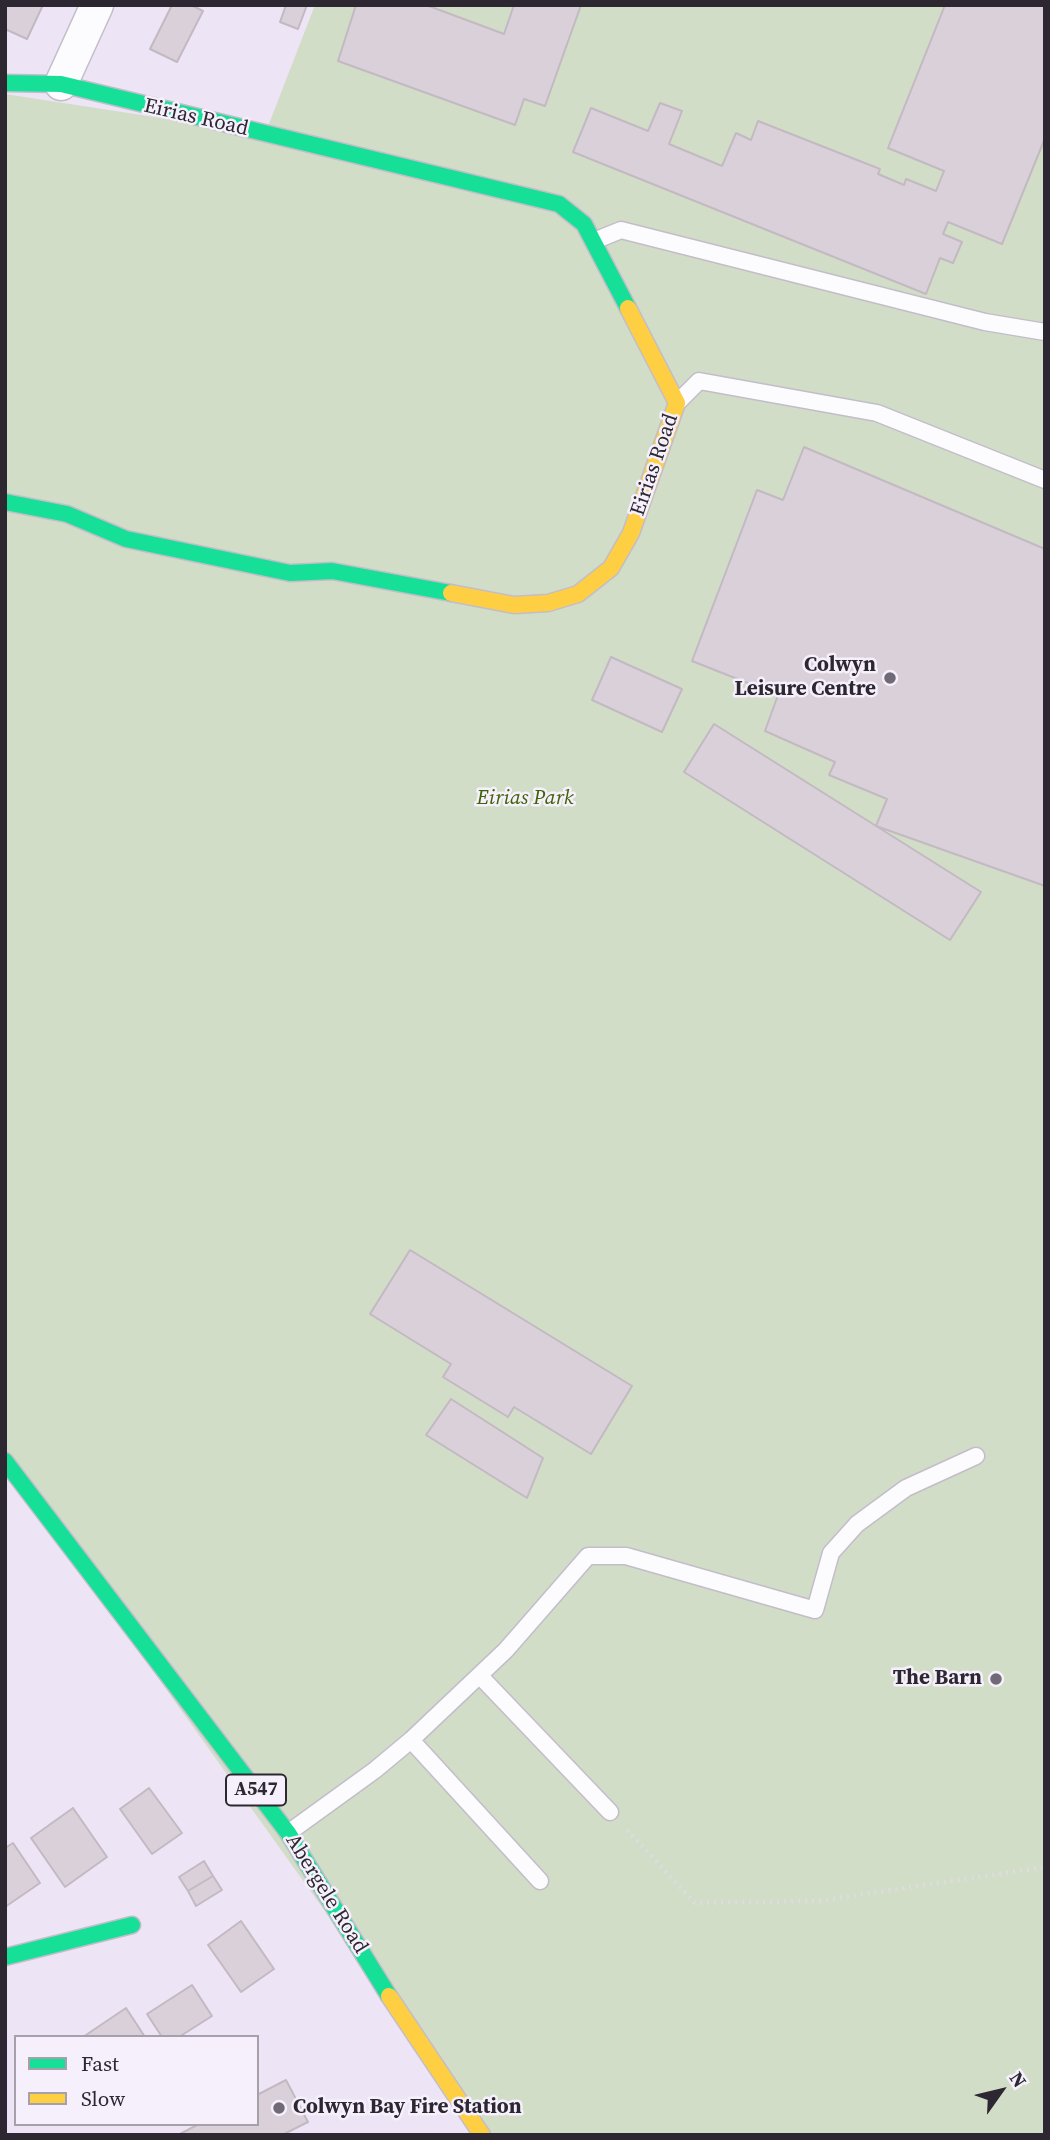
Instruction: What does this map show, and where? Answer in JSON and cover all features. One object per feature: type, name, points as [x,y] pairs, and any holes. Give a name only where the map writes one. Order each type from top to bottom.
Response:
[{"type":"street","points":[[61,84],[97,5]]},
{"type":"street","name":"Eirias Road","points":[[5,83],[61,84],[559,204],[584,224],[677,402],[631,533],[611,568],[578,594],[548,603],[514,605],[332,572],[290,573],[126,539],[67,514],[5,502]]},
{"type":"street","name":"Abergele Road","points":[[5,1461],[288,1833],[410,2029],[482,2135]]},
{"type":"street","points":[[5,1957],[132,1925]]},
{"type":"lane","points":[[594,242],[621,230],[985,322],[1045,332]]},
{"type":"lane","points":[[677,402],[699,381],[877,413],[1045,480]]},
{"type":"lane","points":[[288,1833],[375,1770],[411,1740],[506,1650],[588,1556],[626,1556],[815,1610],[831,1553],[857,1524],[906,1488],[976,1456]]},
{"type":"lane","points":[[480,1676],[610,1812]]},
{"type":"lane","points":[[411,1740],[540,1881]]},
{"type":"path","points":[[610,1812],[695,1903],[818,1901],[1045,1867]]},
{"type":"green space","name":"Eirias Park","points":[[315,5],[1045,5],[1045,2135],[485,2135],[5,1464],[5,94],[265,134]]},
{"type":"building","points":[[5,5],[43,5],[27,39],[5,29]]},
{"type":"building","points":[[172,5],[191,5],[203,11],[177,62],[150,49]]},
{"type":"building","points":[[286,5],[307,5],[298,29],[280,22]]},
{"type":"building","points":[[356,5],[426,5],[504,34],[514,5],[581,5],[545,106],[524,99],[515,125],[338,61]]},
{"type":"building","points":[[945,5],[1045,5],[1045,138],[1002,244],[948,222],[943,234],[962,242],[953,263],[940,258],[926,294],[573,152],[591,108],[648,131],[660,103],[682,111],[669,144],[722,166],[736,133],[751,140],[758,121],[880,169],[878,174],[904,185],[906,179],[936,191],[944,171],[888,148]]},
{"type":"building","name":"Colwyn Leisure Centre","points":[[804,447],[1045,549],[1045,886],[876,826],[887,799],[829,775],[835,762],[765,731],[778,695],[692,661],[757,490],[783,500]]},
{"type":"building","points":[[611,657],[682,689],[662,732],[592,700]]},
{"type":"building","points":[[714,724],[981,892],[950,940],[684,772]]},
{"type":"building","points":[[410,1250],[632,1386],[591,1454],[514,1407],[508,1417],[443,1377],[451,1364],[370,1314]]},
{"type":"building","points":[[451,1399],[543,1458],[527,1498],[426,1435]]},
{"type":"building","points":[[149,1788],[182,1833],[152,1854],[120,1809]]},
{"type":"building","points":[[73,1808],[107,1857],[65,1887],[31,1838]]},
{"type":"building","points":[[13,1843],[40,1883],[5,1907],[5,1848]]},
{"type":"building","points":[[204,1861],[213,1876],[188,1891],[179,1877]]},
{"type":"building","points":[[213,1876],[222,1890],[196,1906],[188,1891]]},
{"type":"building","points":[[241,1921],[274,1969],[241,1992],[208,1945]]},
{"type":"building","points":[[192,1985],[212,2016],[182,2035],[161,2035],[147,2014]]},
{"type":"building","points":[[126,2008],[144,2035],[86,2035]]},
{"type":"building","name":"Colwyn Bay Fire Station","points":[[286,2080],[308,2122],[282,2135],[178,2135],[195,2126],[259,2126],[259,2094]]},
{"type":"traffic: fast","points":[[5,83],[61,84],[559,204],[584,224],[628,308]]},
{"type":"traffic: fast","points":[[5,502],[67,514],[126,539],[290,573],[332,571],[451,593]]},
{"type":"traffic: fast","points":[[5,1461],[288,1833],[389,1996]]},
{"type":"traffic: fast","points":[[5,1957],[132,1925]]},
{"type":"traffic: slow","points":[[451,593],[514,605],[548,603],[578,594],[611,568],[631,533],[677,403],[628,308]]},
{"type":"traffic: slow","points":[[389,1996],[482,2135]]},
{"type":"place","name":"Colwyn Leisure Centre","points":[[890,678]]},
{"type":"place","name":"The Barn","points":[[996,1679]]},
{"type":"place","name":"Colwyn Bay Fire Station","points":[[279,2108]]}]
